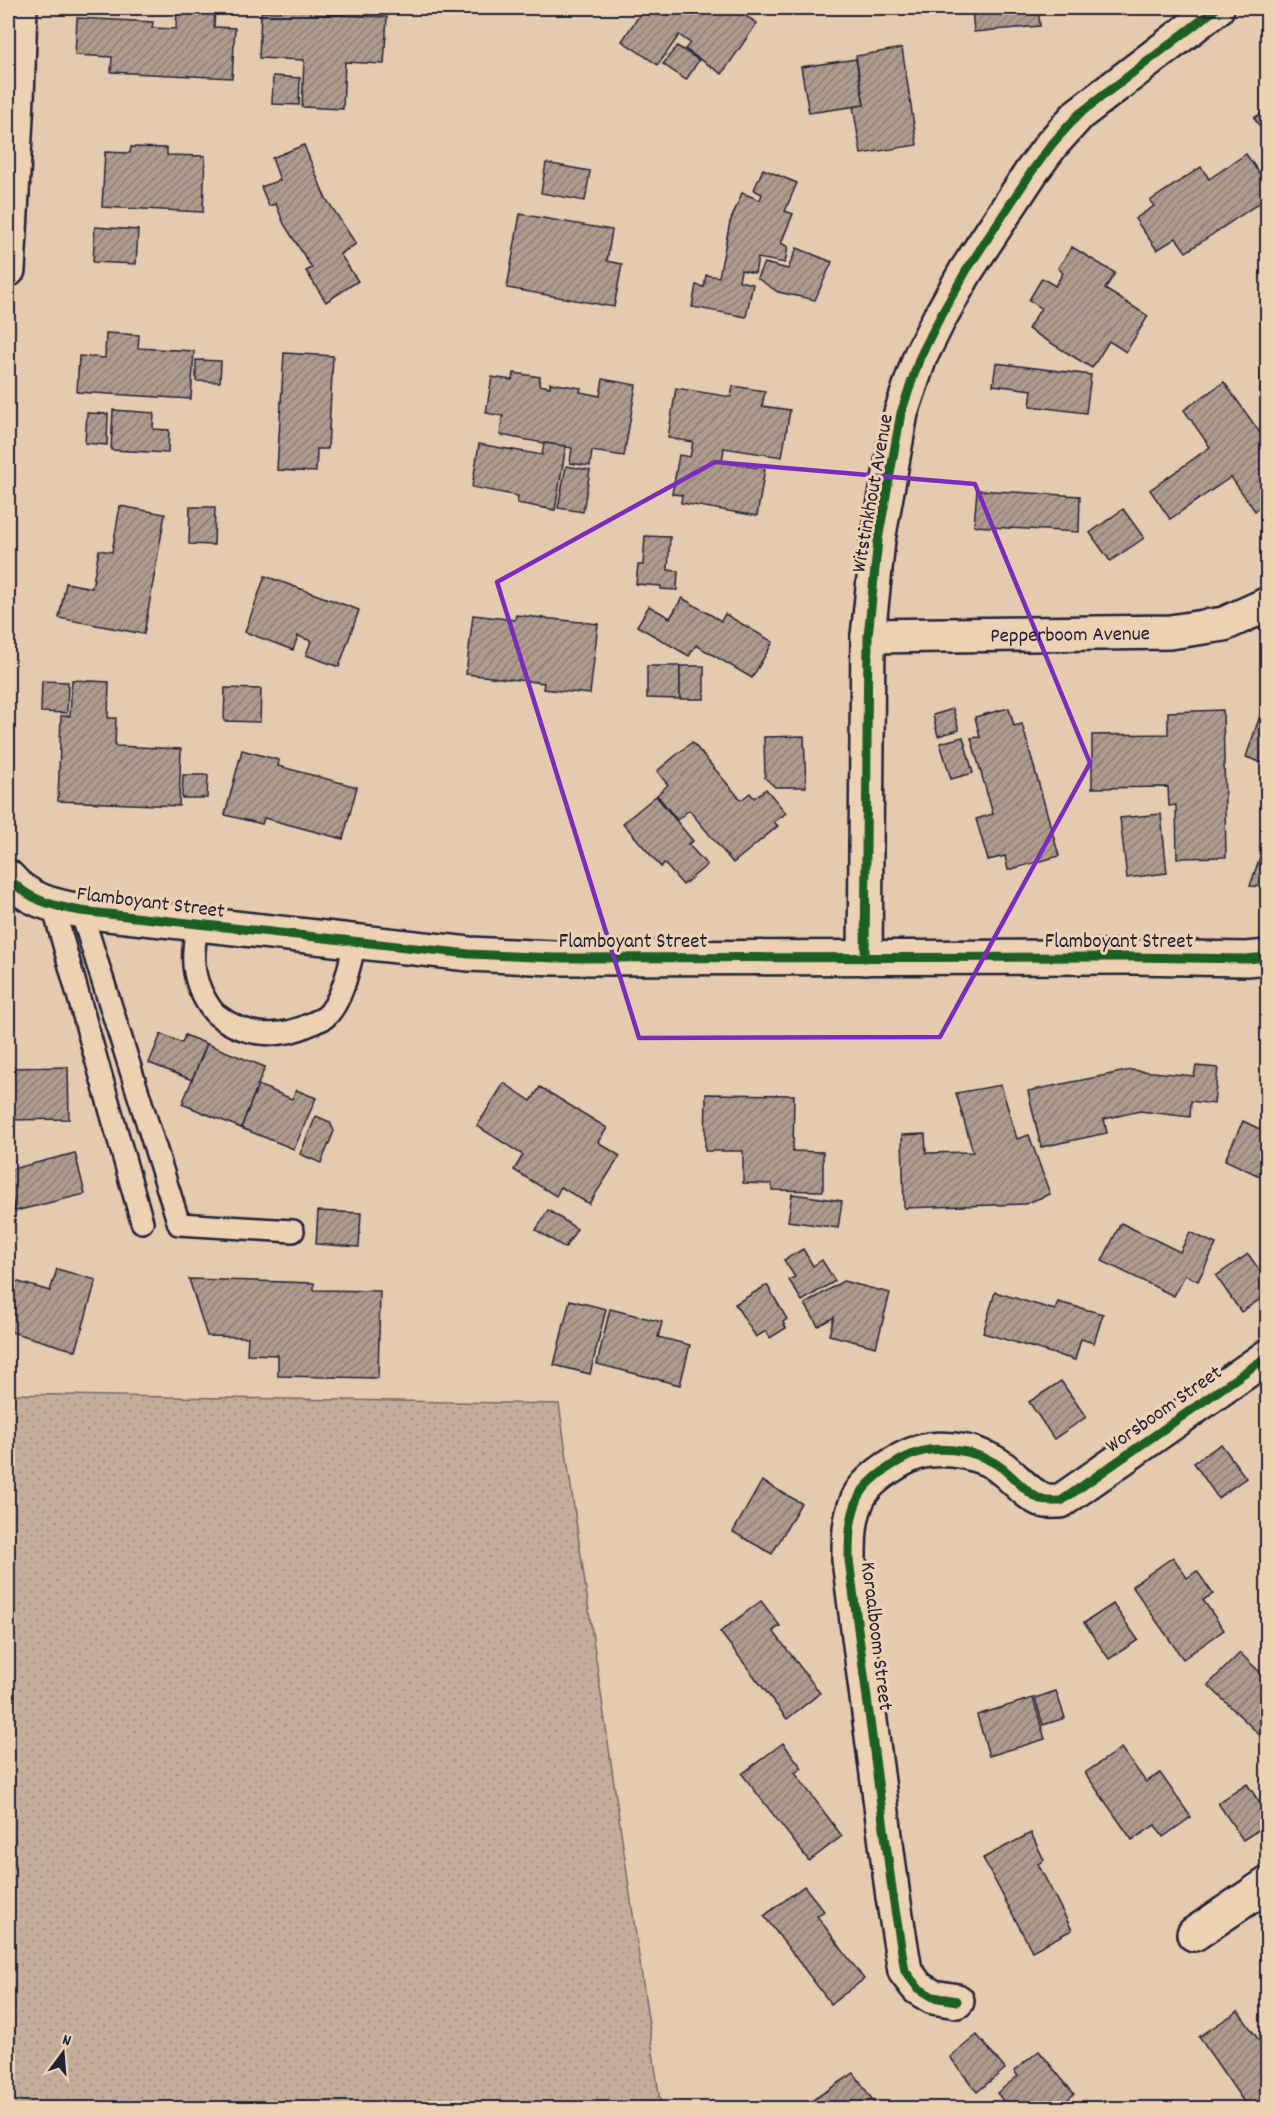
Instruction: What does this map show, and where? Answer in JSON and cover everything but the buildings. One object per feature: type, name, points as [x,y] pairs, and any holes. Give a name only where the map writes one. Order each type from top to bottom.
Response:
[{"type":"street","points":[[8,270],[20,8]]},
{"type":"street","name":"Witstinkhout Avenue","points":[[865,958],[868,636],[878,540],[901,413],[920,357],[966,271],[1052,144],[1079,114],[1217,8]]},
{"type":"street","name":"Pepperboom Avenue","points":[[868,636],[1170,632],[1224,624],[1268,604]]},
{"type":"street","name":"Flamboyant Street","points":[[8,879],[23,892],[39,901],[67,908],[196,925],[469,954],[554,958],[1132,957],[1246,959],[1268,957]]},
{"type":"street","name":"Worsboom Street","points":[[1079,1490],[1268,1356]]},
{"type":"street","name":"Koraalboom Street","points":[[957,2001],[933,1997],[918,1988],[905,1971],[850,1572],[849,1532],[857,1500],[865,1486],[879,1473],[927,1450],[959,1450],[988,1460],[1010,1473],[1029,1491],[1044,1500],[1061,1501],[1079,1490]]},
{"type":"street","points":[[1194,1934],[1268,1884]]},
{"type":"lane","points":[[67,908],[142,1222]]},
{"type":"lane","points":[[67,908],[179,1224],[293,1231]]},
{"type":"lane","points":[[196,925],[192,957],[198,985],[215,1014],[244,1030],[275,1035],[298,1030],[324,1017],[337,1000],[355,942]]},
{"type":"highlighted area","points":[[715,462],[975,484],[1090,763],[940,1037],[639,1038],[497,582]]},
{"type":"shaded area","points":[[8,1394],[559,1404],[661,2108],[8,2108]]},
{"type":"cycle path","points":[[865,958],[868,636],[878,540],[901,413],[920,357],[966,271],[1052,144],[1079,114],[1217,8]]},
{"type":"cycle path","points":[[8,877],[32,897],[60,907],[81,911],[469,954],[554,958],[1132,957],[1246,959],[1268,957]]},
{"type":"cycle path","points":[[957,2001],[933,1997],[918,1988],[905,1971],[893,1897],[849,1560],[851,1523],[857,1501],[868,1484],[887,1468],[920,1452],[944,1449],[966,1452],[987,1459],[1002,1468],[1035,1496],[1044,1501],[1061,1501],[1268,1356]]}]
